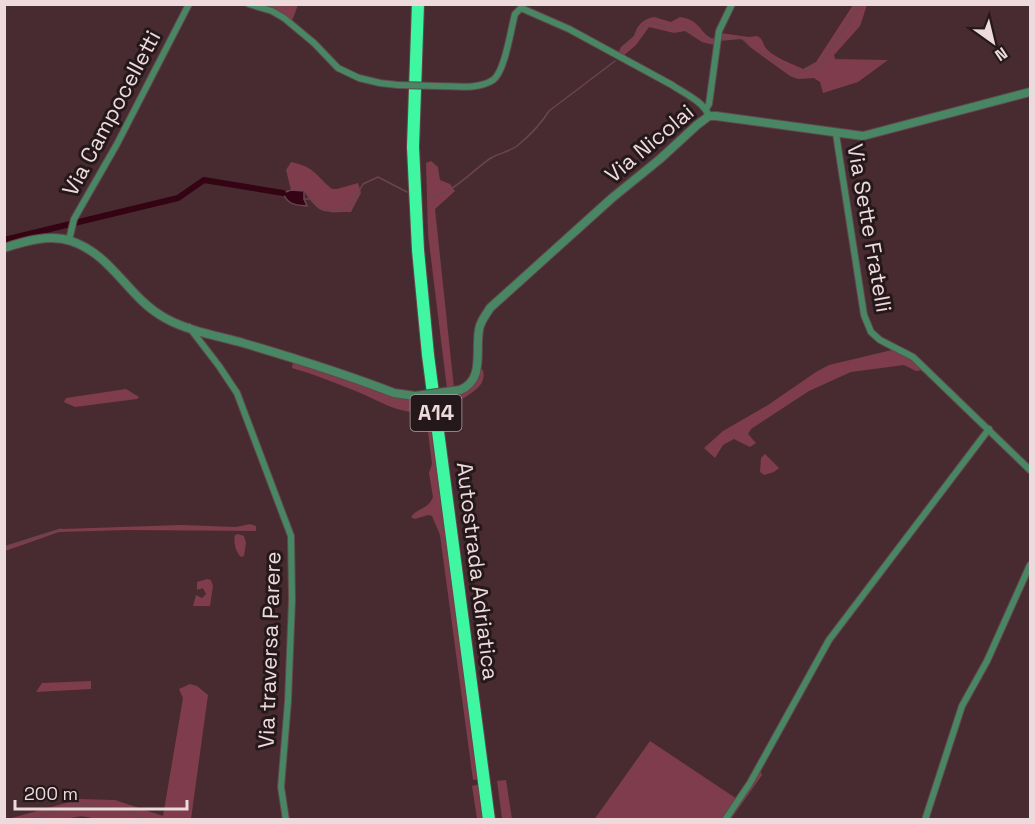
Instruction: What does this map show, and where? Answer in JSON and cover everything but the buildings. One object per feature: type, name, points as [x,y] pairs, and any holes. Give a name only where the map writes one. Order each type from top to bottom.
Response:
[{"type":"highway","name":"Autostrada Adriatica","points":[[418,4],[413,147],[419,261],[428,356],[489,819]]},
{"type":"highway","name":"Autostrada Adriatica","points":[[426,4],[421,145],[429,290],[497,819]]},
{"type":"street","name":"Via Campocelletti","points":[[69,240],[74,219],[117,144],[189,4]]},
{"type":"street","points":[[249,4],[272,11],[285,18],[338,68],[359,78],[398,85],[437,86],[477,86],[496,77],[502,66],[515,14],[521,8],[569,29],[672,85],[708,113]]},
{"type":"street","name":"Via Nicolai","points":[[189,327],[394,393],[415,396],[460,390],[470,384],[476,375],[479,329],[490,308],[708,113],[719,31],[732,4]]},
{"type":"street","name":"Via Nicolai","points":[[708,113],[781,123],[836,134],[874,135],[1030,92]]},
{"type":"street","name":"Via Sette Fratelli","points":[[836,134],[864,315],[871,332],[880,340],[913,357],[1030,470]]},
{"type":"street","points":[[4,248],[26,241],[69,240],[102,257],[152,309],[164,318],[189,327]]},
{"type":"street","name":"Via traversa Parere","points":[[189,327],[237,393],[291,536],[289,690],[281,787],[286,819]]},
{"type":"street","points":[[725,819],[750,783],[829,640],[989,429]]},
{"type":"street","points":[[925,819],[962,706],[987,661],[1030,565]]},
{"type":"shaded area","points":[[266,5],[298,5],[292,21],[279,12],[265,7]]},
{"type":"shaded area","points":[[853,5],[867,5],[860,26],[834,55],[835,59],[888,60],[858,82],[823,93],[820,82],[814,78],[798,79],[790,76],[742,39],[719,41],[720,33],[757,36],[772,54],[803,69],[816,62]]},
{"type":"shaded area","points":[[654,17],[671,22],[680,17],[692,21],[708,36],[713,39],[715,36],[714,45],[702,42],[685,31],[674,33],[649,27],[636,45],[621,58],[617,56],[621,47],[634,36],[641,24],[646,19]]},
{"type":"shaded area","points":[[431,161],[438,167],[440,180],[450,184],[455,191],[435,209],[454,388],[447,389],[428,234],[426,163]]},
{"type":"shaded area","points":[[291,162],[310,169],[332,189],[358,183],[361,193],[351,212],[323,211],[314,205],[304,191],[291,190],[286,170]]},
{"type":"shaded area","points":[[291,190],[304,191],[307,206],[295,205],[287,200],[283,193]]},
{"type":"shaded area","points":[[896,349],[924,370],[916,371],[904,365],[851,372],[809,391],[751,429],[748,434],[756,443],[750,447],[734,439],[723,445],[715,458],[704,448],[723,431],[829,365]]},
{"type":"shaded area","points":[[293,362],[404,399],[428,400],[480,779],[473,780],[440,535],[432,516],[415,519],[411,517],[429,504],[433,497],[429,473],[432,464],[426,416],[424,413],[403,411],[292,368]]},
{"type":"shaded area","points":[[479,369],[483,370],[483,377],[478,388],[462,399],[455,408],[449,406],[448,397],[468,389]]},
{"type":"shaded area","points":[[126,389],[139,397],[75,407],[64,402],[66,398]]},
{"type":"shaded area","points":[[765,454],[779,468],[764,475],[760,472],[761,458]]},
{"type":"shaded area","points":[[469,501],[473,502],[474,510],[470,518],[462,518],[461,505]]},
{"type":"shaded area","points":[[250,524],[256,526],[256,531],[59,532],[5,551],[5,547],[62,529],[182,525],[236,527]]},
{"type":"shaded area","points":[[235,535],[244,536],[246,543],[244,556],[241,557],[235,544]]},
{"type":"shaded area","points":[[211,580],[213,586],[210,606],[193,606],[196,595],[202,598],[206,594],[203,588],[197,590],[197,582]]},
{"type":"shaded area","points":[[91,681],[91,689],[36,692],[42,683]]},
{"type":"shaded area","points":[[190,684],[197,686],[208,695],[191,819],[99,820],[76,817],[48,821],[8,819],[80,799],[115,800],[163,816],[183,698],[179,689]]},
{"type":"shaded area","points":[[650,741],[737,799],[722,819],[594,820]]},
{"type":"shaded area","points":[[760,770],[762,775],[728,820]]},
{"type":"shaded area","points":[[506,780],[512,819],[502,819],[497,781]]},
{"type":"shaded area","points":[[480,784],[484,819],[477,819],[472,786]]},
{"type":"waterway","points":[[721,39],[741,38],[794,74],[819,66],[861,4]]},
{"type":"waterway","points":[[620,54],[646,22],[675,28],[682,25],[707,40],[714,39]]},
{"type":"waterway","points":[[428,196],[444,193],[491,158],[517,146],[549,111],[615,61]]},
{"type":"waterway","points":[[304,199],[311,199],[326,210],[343,209],[353,202],[363,184],[378,177],[407,192]]},
{"type":"waterway","points":[[4,240],[178,198],[204,180],[283,193]]},
{"type":"waterway","points":[[4,547],[61,529]]},
{"type":"waterway","points":[[28,820],[79,805],[120,808],[148,820]]}]
